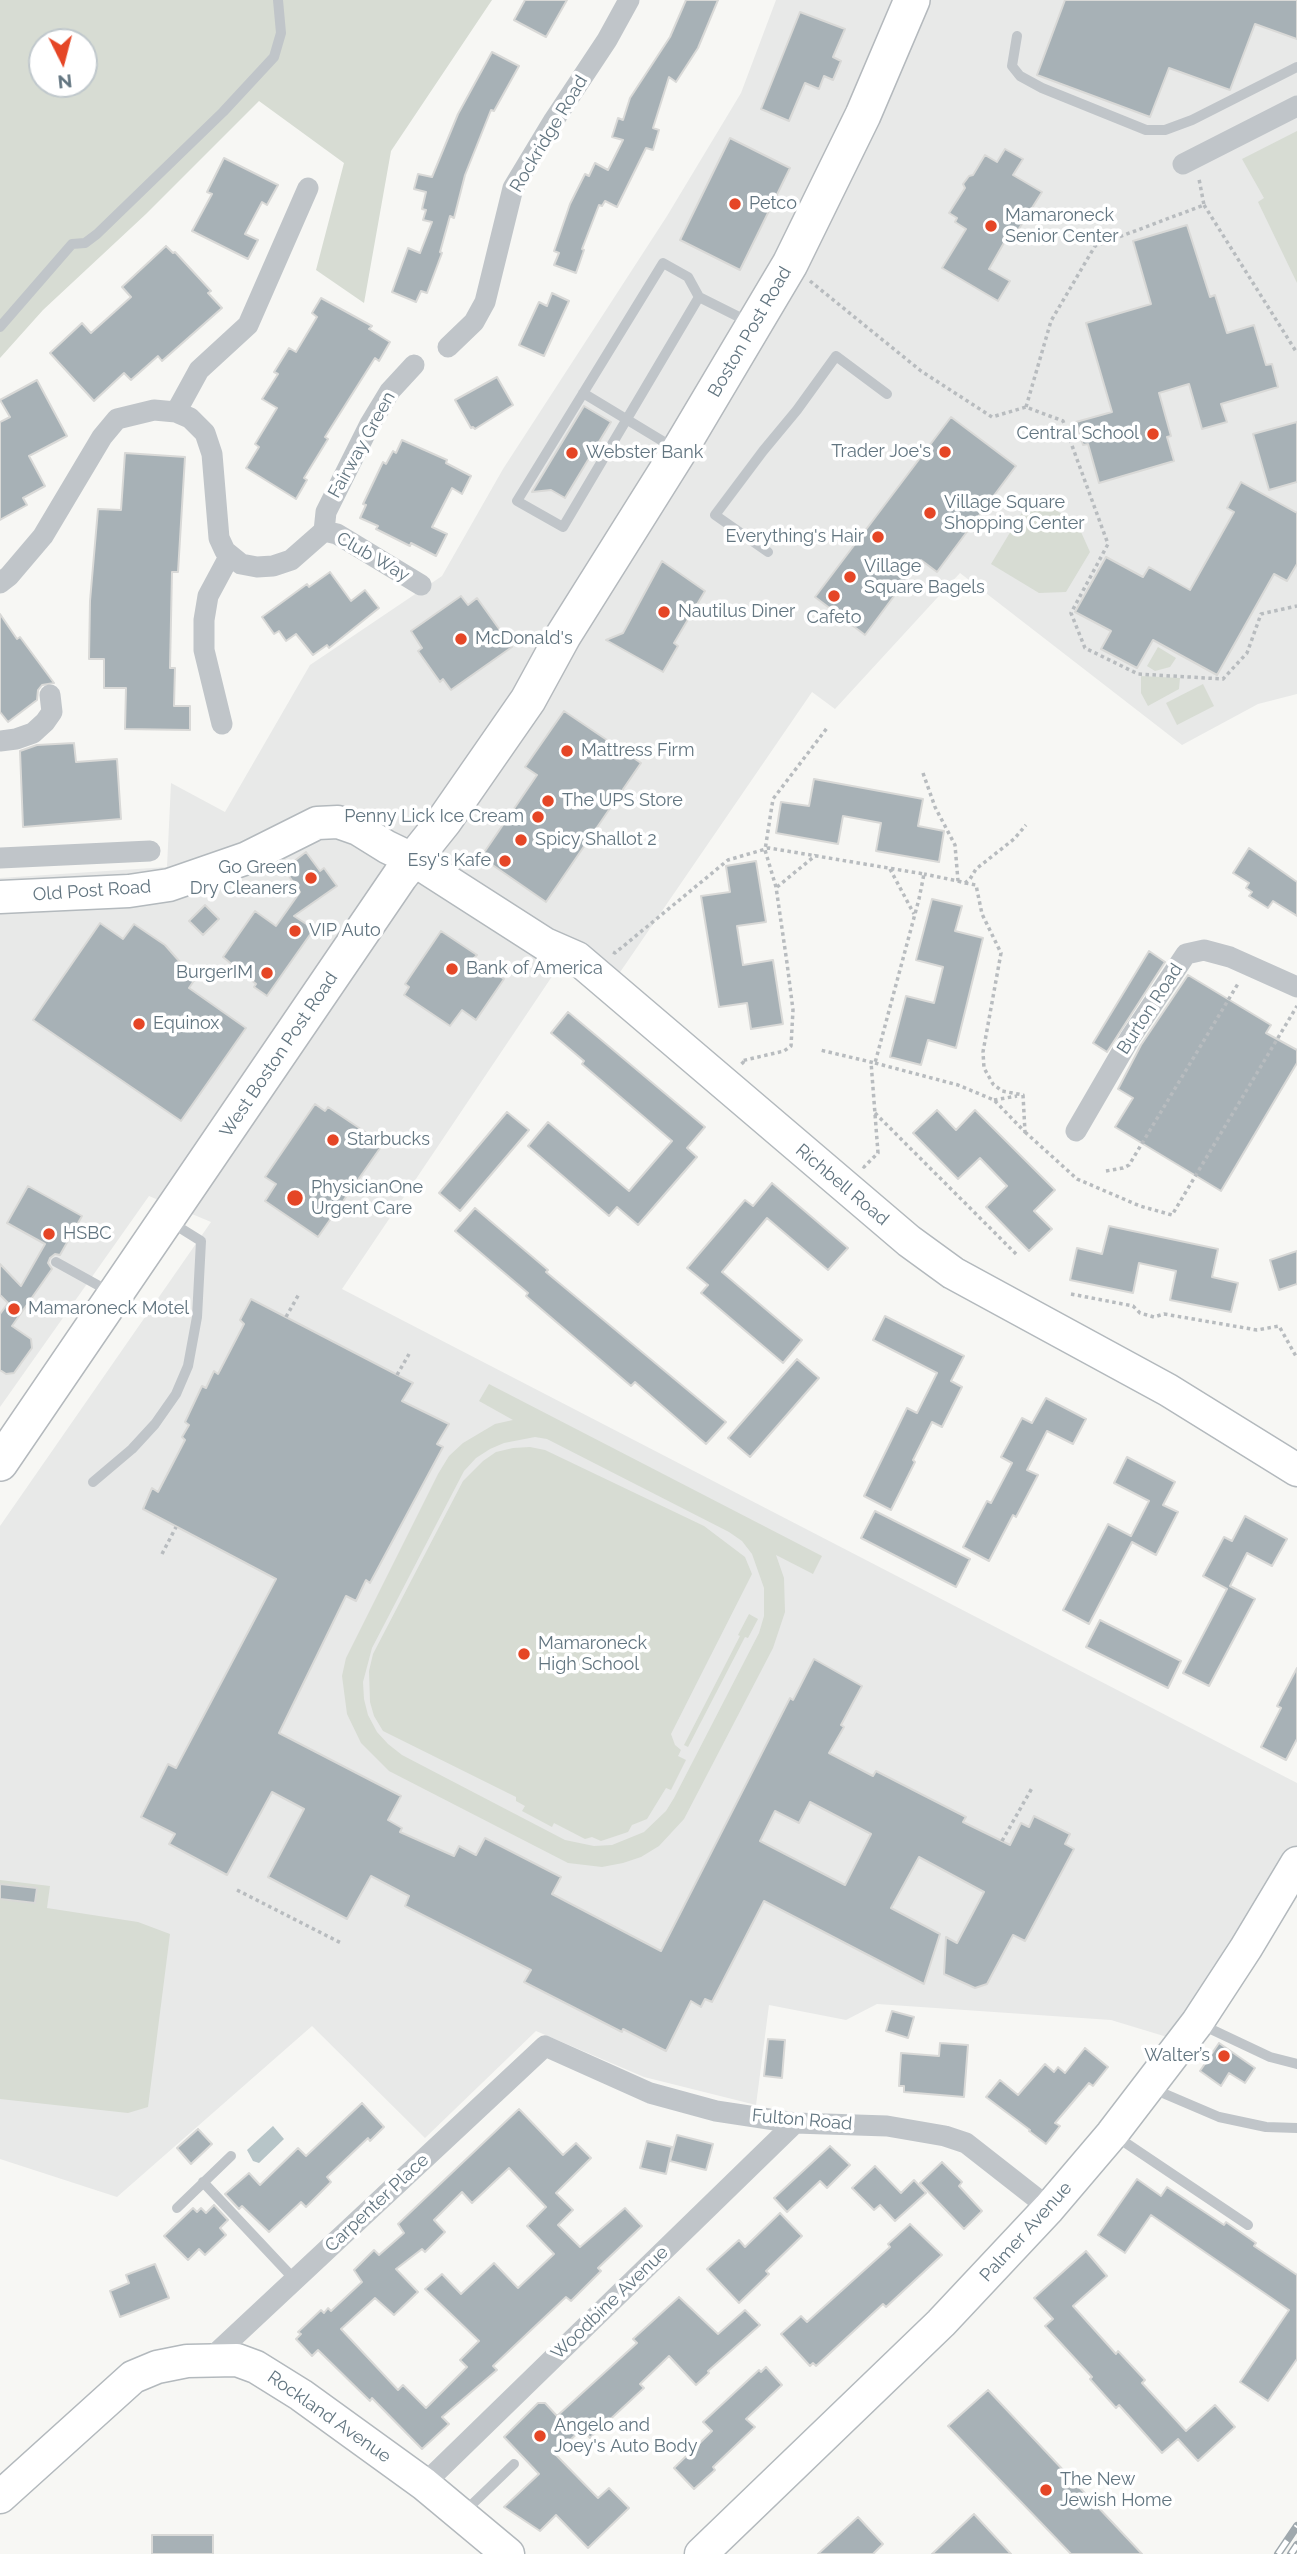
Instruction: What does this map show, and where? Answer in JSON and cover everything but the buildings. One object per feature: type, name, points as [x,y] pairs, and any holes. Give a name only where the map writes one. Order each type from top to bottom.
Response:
[{"type":"main road","name":"Boston Post Road","points":[[557,648],[680,451],[790,264],[863,115],[912,0]]},
{"type":"main road","name":"West Boston Post Road","points":[[0,1463],[400,876],[444,821],[528,700],[557,648]]},
{"type":"street","name":"Rockridge Road","points":[[448,347],[474,322],[485,302],[513,188],[607,40],[628,0]]},
{"type":"street","points":[[1189,161],[1297,106]]},
{"type":"street","points":[[176,412],[200,370],[248,325],[308,188]]},
{"type":"street","name":"Fairway Green","points":[[324,531],[326,512],[370,425],[390,391],[414,365]]},
{"type":"street","points":[[0,583],[43,536],[102,436],[117,419],[154,410],[176,412],[190,418],[205,433],[212,454],[219,538],[225,551],[241,564],[273,566],[291,560],[324,531]]},
{"type":"street","name":"Club Way","points":[[324,531],[337,534],[421,585]]},
{"type":"street","points":[[222,724],[204,650],[204,620],[208,596],[230,555]]},
{"type":"street","points":[[0,741],[33,733],[45,722],[52,712],[50,695]]},
{"type":"street","name":"Old Post Road","points":[[0,897],[129,891],[169,885],[247,858],[317,823],[338,822],[358,829],[414,860]]},
{"type":"street","points":[[0,858],[150,851]]},
{"type":"street","name":"Richbell Road","points":[[414,860],[545,944],[577,958],[908,1241],[953,1273],[1168,1390],[1297,1470]]},
{"type":"street","name":"Burton Road","points":[[1076,1131],[1130,1038],[1186,954],[1205,950],[1249,965],[1297,987]]},
{"type":"street","name":"Palmer Avenue","points":[[701,2554],[941,2323],[1049,2208],[1112,2134],[1197,2023],[1297,1863]]},
{"type":"street","name":"Fulton Road","points":[[545,2046],[650,2093],[716,2111],[795,2123],[887,2126],[966,2143],[1049,2208]]},
{"type":"street","name":"Carpenter Place","points":[[210,2360],[545,2046]]},
{"type":"street","name":"Woodbine Avenue","points":[[424,2484],[795,2123]]},
{"type":"street","name":"Rockland Avenue","points":[[0,2497],[134,2377],[157,2367],[210,2360],[237,2360],[256,2367],[301,2395],[424,2484],[508,2554]]},
{"type":"lane","points":[[0,327],[72,244],[85,243],[97,234],[223,112],[274,57],[281,33],[278,0]]},
{"type":"lane","points":[[1017,36],[1012,66],[1020,76],[1042,88],[1146,130],[1165,130],[1192,120],[1297,67]]},
{"type":"lane","points":[[699,297],[563,527],[517,500],[663,263],[688,277],[699,297],[755,325]]},
{"type":"lane","points":[[768,552],[715,515],[836,356],[887,394]]},
{"type":"lane","points":[[583,393],[680,451]]},
{"type":"lane","points":[[93,1482],[132,1449],[155,1424],[176,1394],[188,1366],[197,1317],[201,1241],[167,1220]]},
{"type":"lane","points":[[56,1262],[115,1295]]},
{"type":"lane","points":[[1197,2023],[1270,2057],[1297,2064]]},
{"type":"lane","points":[[1148,2087],[1219,2117],[1266,2127],[1297,2129]]},
{"type":"lane","points":[[1112,2134],[1248,2225]]},
{"type":"lane","points":[[177,2208],[231,2155]]},
{"type":"lane","points":[[203,2182],[295,2280]]},
{"type":"lane","points":[[462,2514],[514,2464]]},
{"type":"path","points":[[1189,161],[1204,205],[1297,353]]},
{"type":"path","points":[[1026,407],[1051,321],[1096,246],[1204,205]]},
{"type":"path","points":[[790,264],[921,371],[992,418],[1026,407],[1063,421],[1108,544],[1072,612],[1085,648],[1138,674],[1223,679],[1247,653],[1261,614],[1297,606]]},
{"type":"path","points":[[749,1069],[741,1061],[784,1051],[792,1046],[793,1010],[776,887],[765,850],[773,799],[827,728]]},
{"type":"path","points":[[923,773],[935,807],[955,845],[958,881]]},
{"type":"path","points":[[965,883],[976,869],[1014,839],[1026,825]]},
{"type":"path","points":[[603,945],[615,953],[729,860],[765,850],[816,855],[976,885],[982,914],[1001,953],[983,1052],[984,1068],[993,1084],[1002,1091],[1023,1095]]},
{"type":"path","points":[[776,887],[816,855]]},
{"type":"path","points":[[889,868],[915,916]]},
{"type":"path","points":[[855,1158],[864,1167],[878,1153],[873,1062],[915,916],[924,874]]},
{"type":"path","points":[[1106,1171],[1129,1165],[1249,965]]},
{"type":"path","points":[[820,1050],[958,1085],[994,1100],[1077,1179],[1140,1206],[1172,1214],[1297,1006]]},
{"type":"path","points":[[994,1100],[1023,1095]]},
{"type":"path","points":[[1023,1095],[1025,1132]]},
{"type":"path","points":[[875,1113],[1017,1255]]},
{"type":"path","points":[[286,1317],[299,1294]]},
{"type":"path","points":[[1071,1294],[1133,1307],[1140,1313],[1154,1317],[1164,1314],[1257,1330],[1279,1326],[1297,1357]]},
{"type":"path","points":[[397,1375],[408,1354]]},
{"type":"path","points":[[162,1554],[176,1527]]},
{"type":"path","points":[[1002,1841],[1032,1788]]},
{"type":"path","points":[[237,1890],[343,1944]]},
{"type":"shaded area","points":[[0,0],[492,0],[391,151],[364,303],[316,270],[344,163],[259,101],[146,214],[43,310],[0,358]]},
{"type":"shaded area","points":[[776,0],[1297,0],[1297,694],[1258,704],[1182,745],[960,573],[835,709],[812,692],[601,1000],[559,966],[342,1289],[1297,1783],[1297,1851],[1177,2040],[1111,2020],[877,2004],[846,2020],[769,2005],[756,2105],[644,2077],[536,2031],[425,2138],[312,2026],[117,2197],[0,2159],[0,1526],[211,1222],[149,1196],[0,1407],[0,878],[167,867],[171,783],[225,812],[310,665],[442,576],[503,469],[667,216],[741,93]]},
{"type":"shaded area","points":[[1297,131],[1297,283],[1258,202],[1264,198],[1242,159]]},
{"type":"shaded area","points":[[1032,496],[1077,523],[1090,552],[1066,592],[1039,593],[991,564]]},
{"type":"shaded area","points":[[1158,647],[1176,658],[1170,667],[1155,671],[1147,666]]},
{"type":"shaded area","points":[[1141,676],[1180,678],[1179,689],[1148,706],[1141,693]]},
{"type":"shaded area","points":[[1203,684],[1214,706],[1177,725],[1166,703]]},
{"type":"shaded area","points":[[489,1384],[822,1556],[813,1574],[776,1555],[784,1578],[785,1612],[773,1648],[684,1819],[659,1846],[641,1857],[623,1863],[602,1867],[568,1863],[389,1771],[361,1743],[347,1714],[342,1676],[346,1658],[438,1474],[449,1456],[463,1443],[495,1424],[513,1420],[479,1401]],"holes":[[[535,1437],[547,1439],[729,1532],[742,1541],[752,1554],[764,1588],[764,1616],[759,1633],[674,1798],[666,1811],[644,1832],[612,1845],[594,1846],[565,1840],[402,1755],[377,1732],[368,1715],[364,1699],[363,1682],[372,1648],[464,1471],[476,1458],[504,1443]]]},
{"type":"shaded area","points":[[530,1447],[545,1450],[704,1526],[745,1557],[752,1574],[671,1734],[675,1745],[681,1750],[678,1756],[686,1760],[671,1790],[666,1788],[647,1819],[632,1825],[628,1832],[601,1841],[592,1837],[585,1839],[554,1823],[552,1827],[522,1811],[525,1806],[516,1801],[516,1797],[383,1731],[370,1702],[369,1671],[373,1654],[463,1481],[496,1452]]},
{"type":"shaded area","points":[[749,1614],[758,1619],[748,1638],[745,1637],[688,1747],[684,1745]]},
{"type":"shaded area","points":[[0,1880],[50,1886],[47,1908],[138,1922],[170,1934],[148,2107],[128,2113],[0,2099]]},
{"type":"shaded area","points":[[273,2126],[284,2139],[259,2163],[253,2161],[247,2150]]},
{"type":"railway","points":[[1278,2554],[1297,2526]]},
{"type":"railway","points":[[1291,2554],[1297,2545]]},
{"type":"place","name":"Petco","points":[[735,204]]},
{"type":"place","name":"Mamaroneck Senior Center","points":[[991,226]]},
{"type":"place","name":"Central School","points":[[1153,434]]},
{"type":"place","name":"Trader Joe's","points":[[945,452]]},
{"type":"place","name":"Webster Bank","points":[[572,453]]},
{"type":"place","name":"Village Square Shopping Center","points":[[930,513]]},
{"type":"place","name":"Everything's Hair","points":[[878,537]]},
{"type":"place","name":"Village Square Bagels","points":[[850,577]]},
{"type":"place","name":"Cafeto","points":[[834,596]]},
{"type":"place","name":"Nautilus Diner","points":[[664,612]]},
{"type":"place","name":"McDonald's","points":[[461,639]]},
{"type":"place","name":"Mattress Firm","points":[[567,751]]},
{"type":"place","name":"The UPS Store","points":[[548,801]]},
{"type":"place","name":"Penny Lick Ice Cream","points":[[538,817]]},
{"type":"place","name":"Spicy Shallot 2","points":[[521,840]]},
{"type":"place","name":"Esy's Kafe","points":[[505,861]]},
{"type":"place","name":"Go Green Dry Cleaners","points":[[311,878]]},
{"type":"place","name":"VIP Auto","points":[[295,931]]},
{"type":"place","name":"Bank of America","points":[[452,969]]},
{"type":"place","name":"BurgerIM","points":[[267,973]]},
{"type":"place","name":"Equinox","points":[[139,1024]]},
{"type":"place","name":"Starbucks","points":[[333,1140]]},
{"type":"place","name":"PhysicianOne Urgent Care","points":[[295,1198]]},
{"type":"place","name":"HSBC","points":[[49,1234]]},
{"type":"place","name":"Mamaroneck Motel","points":[[14,1309]]},
{"type":"place","name":"Mamaroneck High School","points":[[524,1654]]},
{"type":"place","name":"Walter’s","points":[[1224,2056]]},
{"type":"place","name":"Angelo and Joey's Auto Body","points":[[540,2436]]},
{"type":"place","name":"The New Jewish Home","points":[[1046,2490]]}]
